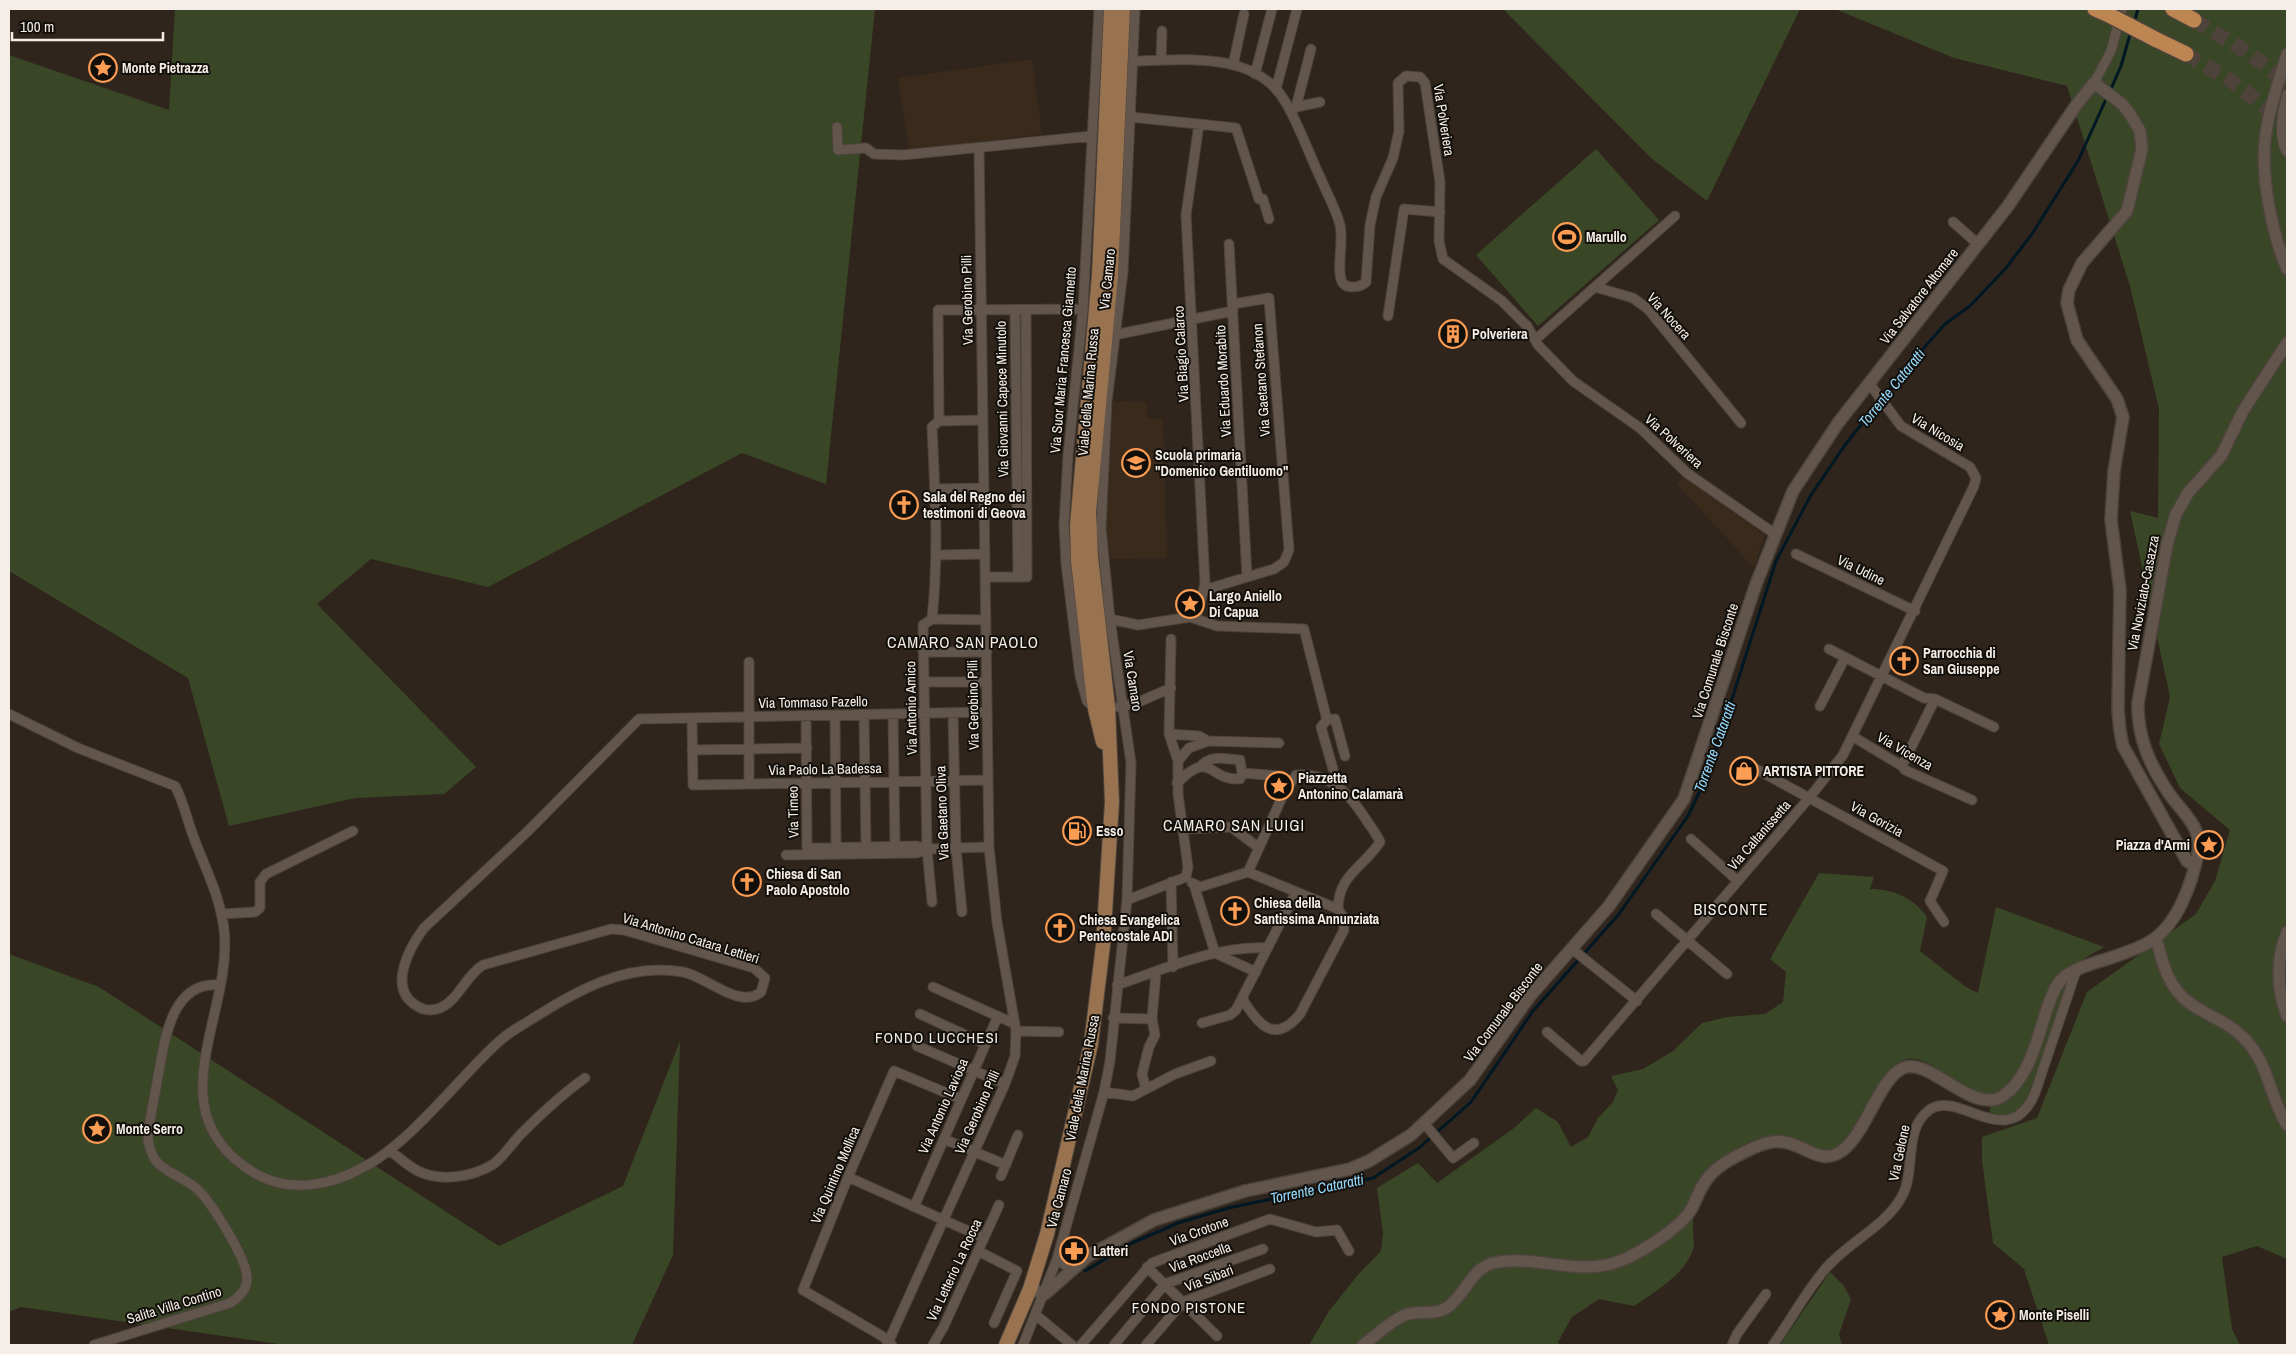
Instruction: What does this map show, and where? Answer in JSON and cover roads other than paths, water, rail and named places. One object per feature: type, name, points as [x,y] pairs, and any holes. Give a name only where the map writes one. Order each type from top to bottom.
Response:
[{"type":"highway","points":[[2095,9],[2116,12],[2156,39],[2186,54]]},
{"type":"highway","points":[[2173,9],[2194,20]]},
{"type":"main road","name":"Viale della Marina Russa","points":[[1006,1345],[1030,1289],[1047,1234],[1092,1044],[1103,945],[1112,802],[1102,708],[1078,561],[1077,525],[1099,275],[1110,9]]},
{"type":"main road","name":"Viale della Marina Russa","points":[[1102,708],[1089,512],[1111,276],[1123,9]]},
{"type":"street","name":"Via Suor Maria Francesca Giannetto","points":[[1099,9],[1083,309],[1068,456],[1064,532],[1080,676],[1087,701],[1102,708]]},
{"type":"street","name":"Via Camaro","points":[[1023,1345],[1057,1260],[1104,1092],[1110,1061],[1116,985],[1127,900],[1131,763],[1110,619],[1101,528],[1107,401],[1123,272],[1135,9]]},
{"type":"street","points":[[1255,74],[1272,9]]},
{"type":"street","points":[[1276,89],[1297,9]]},
{"type":"street","points":[[2116,12],[2106,64],[2094,83],[2118,101],[2135,121],[2143,140],[2132,192],[2124,218],[2103,238],[2082,263],[2069,290],[2066,303],[2077,340],[2117,399],[2123,417],[2114,471],[2112,520],[2120,590],[2120,731],[2123,746],[2187,861],[2195,866]]},
{"type":"street","points":[[1233,65],[1244,14]]},
{"type":"street","points":[[1161,60],[1162,31]]},
{"type":"street","points":[[1294,109],[1311,49]]},
{"type":"street","points":[[2287,54],[2284,77],[2266,134],[2265,166],[2275,231],[2287,269]]},
{"type":"street","name":"Via Polveriera","points":[[1133,60],[1209,60],[1233,65],[1255,74],[1276,89],[1294,109],[1338,219],[1342,240],[1341,276],[1346,286],[1356,287],[1366,282],[1370,225],[1381,181],[1396,151],[1399,122],[1397,88],[1401,79],[1406,76],[1416,76],[1425,83],[1440,182],[1440,252],[1446,264],[1502,301],[1528,326],[1535,340],[1573,381],[1640,428],[1687,473],[1775,534]]},
{"type":"street","name":"Via Salvatore Altomare","points":[[1775,534],[1793,491],[1838,423],[1873,388],[2008,206],[2077,104],[2094,83]]},
{"type":"street","points":[[2287,94],[2283,109],[2284,148],[2287,152]]},
{"type":"street","points":[[1294,109],[1320,102]]},
{"type":"street","points":[[1131,117],[1236,128],[1259,199],[1263,199],[1268,219]]},
{"type":"street","name":"Via Biagio Calarco","points":[[1196,618],[1207,587],[1194,319],[1186,215],[1199,124]]},
{"type":"street","points":[[837,128],[838,150],[866,148],[874,154],[903,155],[1092,136]]},
{"type":"street","name":"Via Gerobino Pilli","points":[[890,1344],[1005,1084],[1015,1056],[1016,1027],[995,913],[989,847],[979,148]]},
{"type":"street","points":[[1388,316],[1404,209],[1440,212]]},
{"type":"street","points":[[1535,340],[1675,216]]},
{"type":"street","points":[[1953,222],[1978,244]]},
{"type":"street","name":"Via Eduardo Morabito","points":[[1229,244],[1247,577]]},
{"type":"street","name":"Via Nocera","points":[[1594,287],[1633,298],[1648,309],[1741,423]]},
{"type":"street","name":"Via Gaetano Stefanon","points":[[1233,308],[1269,298],[1288,550],[1280,566],[1247,577]]},
{"type":"street","points":[[1114,335],[1194,319],[1233,308]]},
{"type":"street","points":[[981,310],[1083,309]]},
{"type":"street","name":"Via Antonio Amico","points":[[932,902],[927,849],[923,626],[932,619],[937,554],[932,427],[939,421],[938,310],[981,310]]},
{"type":"street","name":"Via Giovanni Capece Minutolo","points":[[1015,310],[1018,577],[1027,577],[1026,310]]},
{"type":"street","name":"Via Noviziato-Casazza","points":[[2156,938],[2170,922],[2183,900],[2195,866],[2198,849],[2196,831],[2166,789],[2147,754],[2139,731],[2138,703],[2166,545],[2176,514],[2188,493],[2221,456],[2243,411],[2287,343]]},
{"type":"street","name":"Via Nicosia","points":[[1873,388],[1901,426],[1970,467],[1976,478]]},
{"type":"street","points":[[939,421],[983,420]]},
{"type":"street","name":"Via Caltanissetta","points":[[1547,1032],[1581,1061],[1584,1061],[1809,798],[1842,755],[1852,736],[1915,611],[1976,478]]},
{"type":"street","points":[[934,489],[984,488]]},
{"type":"street","name":"Via Comunale Bisconte","points":[[1045,1294],[1076,1265],[1100,1249],[1162,1217],[1252,1190],[1356,1167],[1394,1147],[1427,1126],[1470,1080],[1530,996],[1575,951],[1684,799],[1775,534]]},
{"type":"street","points":[[937,554],[985,554]]},
{"type":"street","name":"Via Udine","points":[[1796,554],[1915,611]]},
{"type":"street","points":[[986,578],[1018,577]]},
{"type":"street","points":[[1207,587],[1247,577]]},
{"type":"street","points":[[1110,619],[1138,625],[1196,618],[1208,625],[1217,626],[1304,629],[1327,720]]},
{"type":"street","points":[[932,619],[986,620]]},
{"type":"street","points":[[1171,640],[1171,688],[1168,734],[1178,761],[1176,783],[1188,867],[1186,878]]},
{"type":"street","points":[[1829,649],[1924,698],[1935,699],[1994,727]]},
{"type":"street","points":[[924,652],[986,652]]},
{"type":"street","points":[[1820,706],[1846,658]]},
{"type":"street","points":[[749,662],[749,784]]},
{"type":"street","points":[[924,682],[987,682]]},
{"type":"street","points":[[1102,708],[1134,704],[1171,688]]},
{"type":"street","points":[[1902,766],[1935,699]]},
{"type":"street","name":"Via Tommaso Fazello","points":[[639,719],[987,712]]},
{"type":"street","name":"Via Gaetano Oliva","points":[[954,713],[956,848],[962,912]]},
{"type":"street","name":"Via Antonino Catara Lettieri","points":[[9,714],[78,748],[175,786],[182,798],[192,833],[213,884],[221,914],[225,950],[202,1077],[210,1123],[219,1144],[227,1152],[258,1175],[274,1182],[293,1186],[339,1178],[366,1166],[390,1151],[496,1045],[516,1028],[603,980],[636,972],[680,971],[742,998],[757,995],[764,987],[765,978],[754,968],[624,930],[611,928],[483,966],[473,972],[452,1000],[439,1008],[427,1010],[420,1008],[410,1000],[405,992],[402,976],[403,969],[416,939],[424,928],[528,830],[639,719]]},
{"type":"street","points":[[893,714],[895,846]]},
{"type":"street","points":[[835,715],[836,847],[917,846],[927,849],[989,847]]},
{"type":"street","points":[[864,715],[866,847]]},
{"type":"street","name":"Via Timeo","points":[[806,716],[807,848],[836,847]]},
{"type":"street","points":[[692,718],[692,750],[806,748]]},
{"type":"street","points":[[1333,769],[1321,727],[1327,720],[1335,719],[1345,756]]},
{"type":"street","points":[[1168,734],[1199,736],[1208,741]]},
{"type":"street","name":"Via Vicenza","points":[[1852,736],[1902,766],[1905,770],[1972,800]]},
{"type":"street","points":[[1178,761],[1189,748],[1208,741],[1279,743]]},
{"type":"street","name":"Via Paolo La Badessa","points":[[692,750],[693,785],[988,780]]},
{"type":"street","points":[[1176,783],[1191,769],[1213,758],[1240,760],[1240,779],[1232,780],[1209,768],[1200,766]]},
{"type":"street","name":"Via Gorizia","points":[[1745,764],[1944,871],[1930,901],[1944,922]]},
{"type":"street","points":[[1241,770],[1280,776]]},
{"type":"street","points":[[1242,998],[1258,1022],[1266,1027],[1278,1029],[1294,1022],[1342,936],[1344,920],[1338,909],[1337,898],[1343,883],[1380,842],[1354,801],[1340,787],[1319,778],[1296,775],[1284,793],[1248,872]]},
{"type":"street","points":[[1183,830],[1231,827],[1258,847]]},
{"type":"street","points":[[221,914],[255,912],[260,908],[260,882],[266,874],[353,831]]},
{"type":"street","points":[[1691,839],[1738,880]]},
{"type":"street","points":[[786,855],[917,853],[927,849]]},
{"type":"street","points":[[1186,878],[1194,885],[1200,887],[1248,872],[1338,909]]},
{"type":"street","points":[[1127,900],[1186,878]]},
{"type":"street","points":[[1171,882],[1173,967]]},
{"type":"street","points":[[1194,885],[1215,954],[1256,972]]},
{"type":"street","points":[[1202,1023],[1230,1015],[1236,1010],[1296,892]]},
{"type":"street","points":[[1656,914],[1727,974]]},
{"type":"street","points":[[2287,932],[2278,975],[2279,989],[2287,1016]]},
{"type":"street","points":[[1363,1345],[1406,1315],[1437,1312],[1448,1307],[1477,1273],[1492,1263],[1513,1262],[1594,1266],[1615,1263],[1634,1255],[1686,1217],[1712,1172],[1735,1157],[1765,1144],[1774,1142],[1789,1143],[1812,1154],[1824,1157],[1836,1154],[1856,1137],[1887,1084],[1902,1068],[1922,1067],[1965,1092],[1992,1099],[2000,1098],[2011,1088],[2026,1068],[2056,986],[2063,978],[2076,971],[2141,947],[2156,938],[2167,974],[2184,998],[2236,1029],[2254,1050],[2261,1061],[2279,1110],[2287,1125]]},
{"type":"street","points":[[1116,985],[1215,954],[1248,947],[1268,948]]},
{"type":"street","points":[[1575,951],[1637,1001]]},
{"type":"street","name":"Via Gelone","points":[[1773,1345],[1826,1268],[1900,1201],[1908,1183],[1913,1135],[1921,1119],[1931,1108],[1944,1106],[1991,1119],[2004,1119],[2018,1116],[2028,1107],[2035,1093],[2076,971]]},
{"type":"street","points":[[1146,1089],[1142,1074],[1154,1035],[1152,1019],[1156,972]]},
{"type":"street","name":"Salita Villa Contino","points":[[94,1345],[230,1302],[239,1297],[246,1284],[245,1267],[210,1204],[187,1180],[156,1160],[148,1139],[166,1033],[172,1016],[190,993],[198,987],[209,984],[219,985]]},
{"type":"street","points":[[933,987],[998,1016],[1016,1027],[1059,1032]]},
{"type":"street","points":[[920,1014],[985,1044]]},
{"type":"street","name":"Via Antonio Laviosa","points":[[914,1207],[998,1016]]},
{"type":"street","points":[[1113,1018],[1152,1019]]},
{"type":"street","points":[[917,1046],[1005,1084]]},
{"type":"street","points":[[1104,1092],[1133,1096],[1175,1074],[1211,1061]]},
{"type":"street","name":"Via Quintino Mollica","points":[[890,1344],[882,1336],[803,1290],[848,1177],[894,1071],[961,1099]]},
{"type":"street","points":[[390,1151],[418,1171],[439,1176],[460,1177],[473,1174],[494,1164],[521,1134],[569,1089],[585,1078]]},
{"type":"street","points":[[1427,1126],[1453,1158],[1474,1143]]},
{"type":"street","points":[[1001,1176],[1018,1135]]},
{"type":"street","points":[[944,1138],[1006,1165]]},
{"type":"street","points":[[848,1177],[984,1238]]},
{"type":"street","name":"Via Letterio La Rocca","points":[[933,1345],[999,1205]]},
{"type":"street","name":"Via Crotone","points":[[1081,1345],[1152,1262],[1270,1219],[1316,1232],[1337,1230],[1349,1250]]},
{"type":"street","name":"Via Roccella","points":[[1114,1345],[1165,1284],[1263,1248]]},
{"type":"street","points":[[978,1251],[1017,1271],[994,1323]]},
{"type":"street","points":[[1057,1260],[1066,1266],[1076,1265]]},
{"type":"street","points":[[1147,1267],[1217,1336]]},
{"type":"street","name":"Via Sibari","points":[[1146,1345],[1183,1302],[1270,1270]]},
{"type":"street","points":[[1030,1289],[1045,1294]]},
{"type":"street","points":[[1732,1345],[1737,1334],[1766,1294]]},
{"type":"street","points":[[1036,1315],[1072,1345]]},
{"type":"waterway","name":"Torrente Cataratti","points":[[2134,23],[2138,9]]},
{"type":"waterway","name":"Torrente Cataratti","points":[[2110,91],[2121,66],[2131,31]]},
{"type":"waterway","name":"Torrente Cataratti","points":[[1085,1271],[1132,1243],[1178,1223],[1228,1208],[1373,1178],[1419,1148],[1471,1102],[1533,1011],[1619,914],[1688,816],[1708,774],[1776,561],[1811,495],[1845,445],[1907,367],[1945,324],[1970,306],[2006,268],[2032,234],[2078,161],[2107,97]]},
{"type":"tunnel","points":[[2194,20],[2247,52],[2287,82]]},
{"type":"tunnel","points":[[2186,54],[2230,80],[2287,124]]},
{"type":"place","name":"Monte Pietrazza","points":[[103,68]]},
{"type":"place","name":"Marullo","points":[[1567,237]]},
{"type":"place","name":"Polveriera","points":[[1453,334]]},
{"type":"place","name":"Scuola primaria \"Domenico Gentiluomo\"","points":[[1136,463]]},
{"type":"place","name":"Sala del Regno dei testimoni di Geova","points":[[904,505]]},
{"type":"place","name":"Largo Aniello Di Capua","points":[[1190,604]]},
{"type":"place","name":"Parrocchia di San Giuseppe","points":[[1904,661]]},
{"type":"place","name":"ARTISTA PITTORE","points":[[1744,771]]},
{"type":"place","name":"Piazzetta Antonino Calamarà","points":[[1279,786]]},
{"type":"place","name":"Esso","points":[[1077,831]]},
{"type":"place","name":"Piazza d'Armi","points":[[2209,845]]},
{"type":"place","name":"Chiesa di San Paolo Apostolo","points":[[747,882]]},
{"type":"place","name":"Chiesa della Santissima Annunziata","points":[[1235,911]]},
{"type":"place","name":"Chiesa Evangelica Pentecostale ADI","points":[[1060,928]]},
{"type":"place","name":"Monte Serro","points":[[97,1129]]},
{"type":"place","name":"Latteri","points":[[1074,1251]]},
{"type":"place","name":"Monte Piselli","points":[[2000,1315]]},
{"type":"district","name":"CAMARO SAN PAOLO","points":[[963,642]]},
{"type":"district","name":"CAMARO SAN LUIGI","points":[[1234,825]]},
{"type":"district","name":"BISCONTE","points":[[1731,909]]},
{"type":"district","name":"FONDO LUCCHESI","points":[[937,1038]]},
{"type":"district","name":"FONDO PISTONE","points":[[1189,1308]]}]
